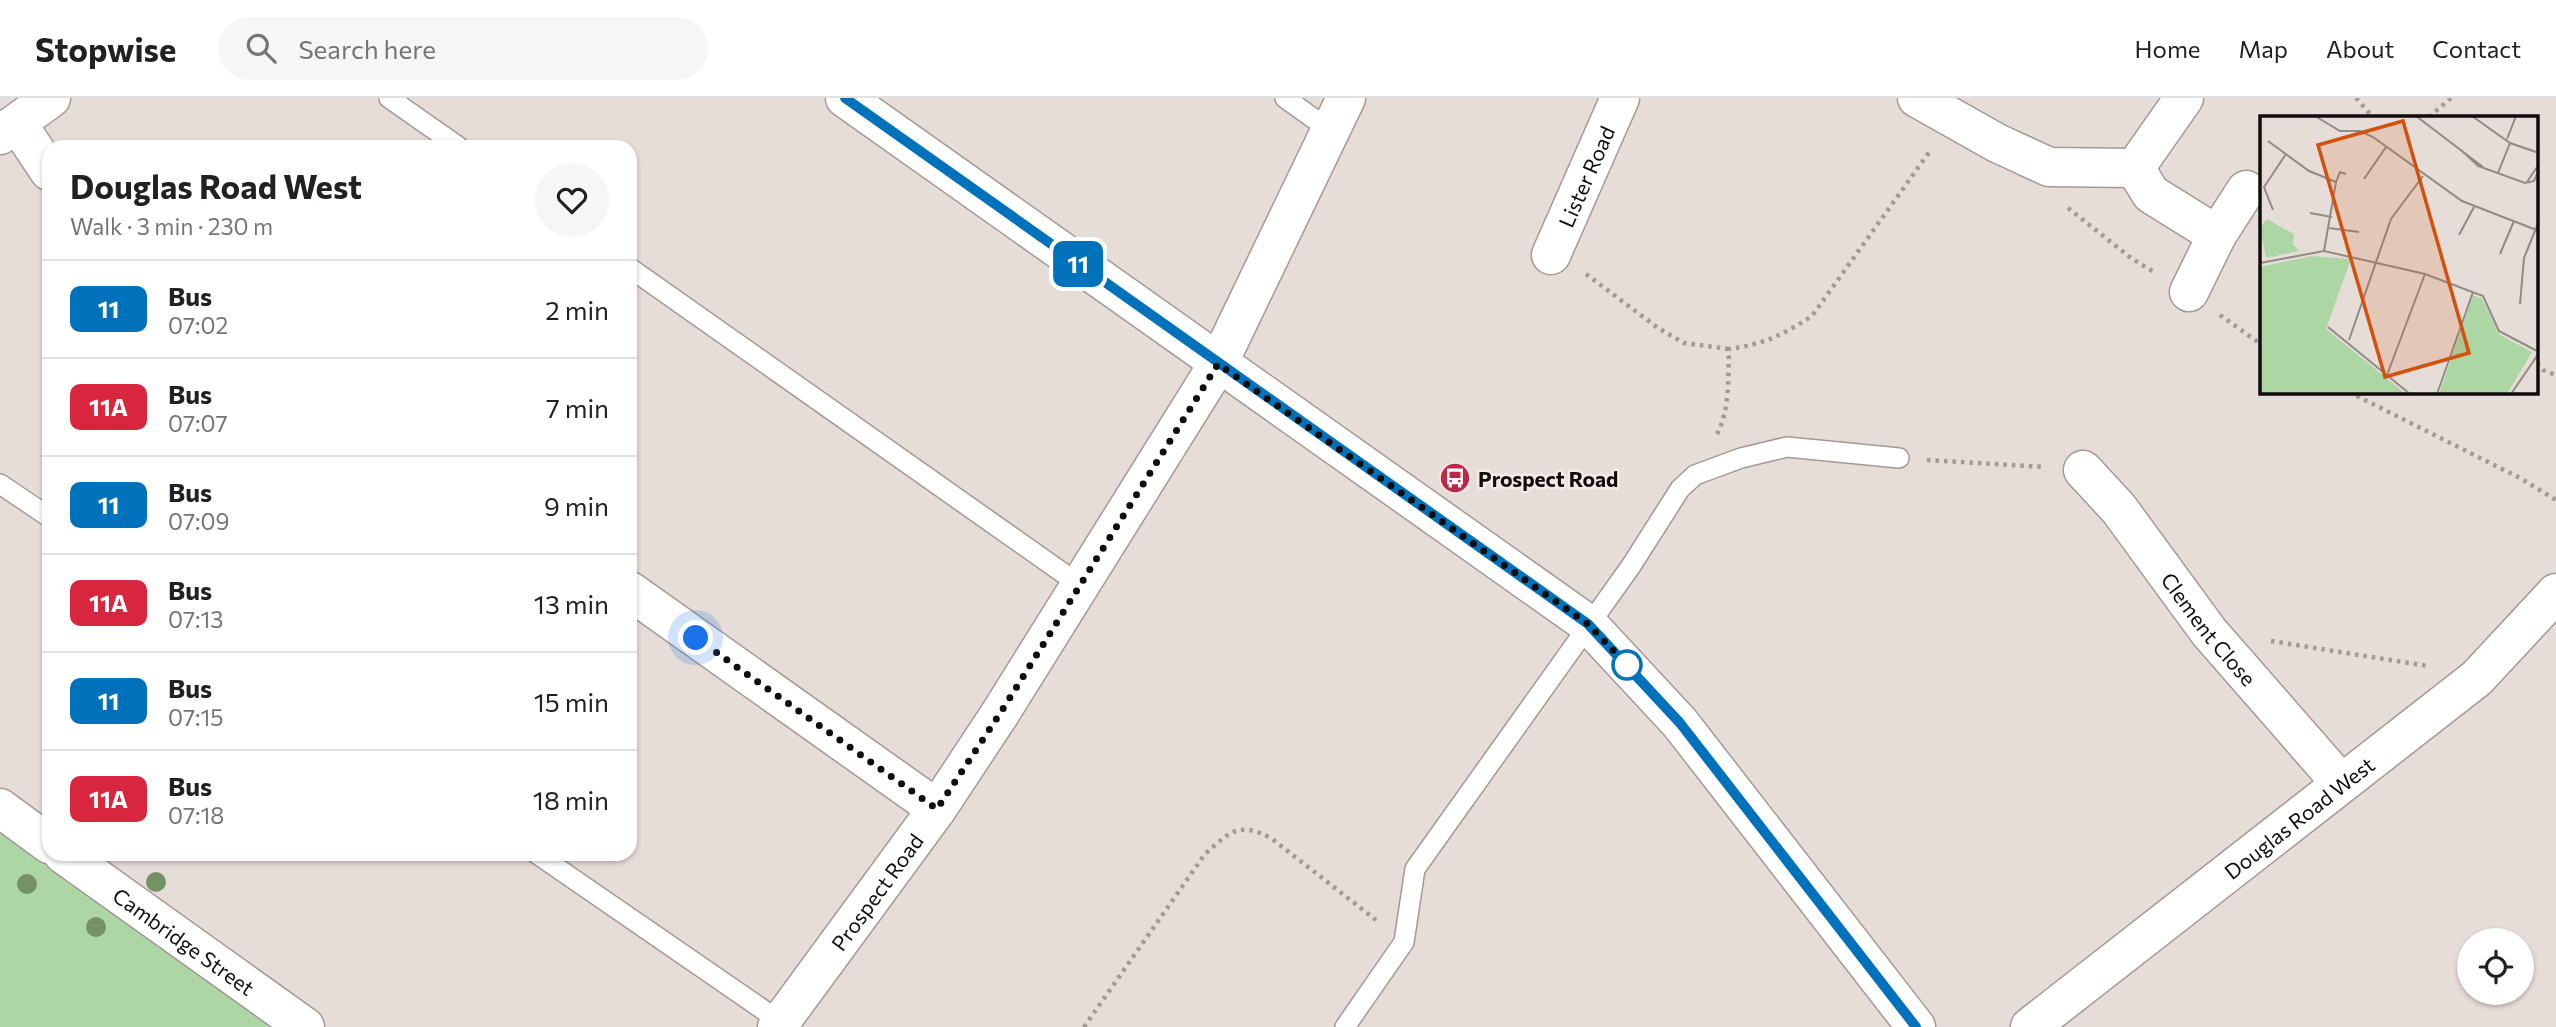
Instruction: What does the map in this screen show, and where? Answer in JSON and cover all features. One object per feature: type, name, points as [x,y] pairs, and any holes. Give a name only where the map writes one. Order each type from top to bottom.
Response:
[{"type":"street","points":[[42,164],[8,129],[51,98]]},
{"type":"street","points":[[845,98],[1588,624],[1680,723],[1916,1027]]},
{"type":"street","name":"Lister Road","points":[[1551,255],[1620,98]]},
{"type":"street","points":[[1917,98],[1997,143],[2049,167],[2135,168]]},
{"type":"street","points":[[2135,168],[2184,98]]},
{"type":"street","name":"Prospect Road","points":[[779,1025],[937,809],[1001,712],[1218,364],[1339,114]]},
{"type":"street","points":[[2135,168],[2151,194],[2217,235]]},
{"type":"street","points":[[2189,292],[2217,235],[2246,190]]},
{"type":"street","name":"Clement Close","points":[[2083,470],[2119,509],[2210,632],[2340,782]]},
{"type":"street","name":"Douglas Road West","points":[[2030,1027],[2477,677],[2556,593]]},
{"type":"street","points":[[637,596],[937,809]]},
{"type":"street","points":[[0,808],[42,839]]},
{"type":"street","name":"Cambridge Street","points":[[73,861],[304,1027]]},
{"type":"lane","points":[[389,98],[449,140]]},
{"type":"lane","points":[[1285,98],[1339,114]]},
{"type":"lane","points":[[637,273],[1080,584]]},
{"type":"lane","points":[[1345,1027],[1404,942],[1415,869],[1630,565],[1680,489],[1695,475],[1741,458],[1787,447],[1899,458]]},
{"type":"lane","points":[[0,484],[42,512]]},
{"type":"lane","points":[[547,861],[779,1025]]},
{"type":"path","points":[[2356,98],[2372,116]]},
{"type":"path","points":[[2430,116],[2451,98]]},
{"type":"path","points":[[1551,255],[1597,279],[1658,328],[1684,343],[1729,349],[1767,341],[1786,334],[1812,316],[1952,117]]},
{"type":"path","points":[[2049,167],[2064,205],[2131,258],[2189,292],[2260,344]]},
{"type":"path","points":[[1721,426],[1726,401],[1729,349]]},
{"type":"path","points":[[2538,364],[2543,370],[2556,375]]},
{"type":"path","points":[[2353,394],[2520,478],[2556,499]]},
{"type":"path","points":[[1899,458],[2083,470]]},
{"type":"path","points":[[2210,632],[2421,664],[2477,677]]},
{"type":"path","points":[[1084,1027],[1205,854],[1231,831],[1252,828],[1271,838],[1404,942]]},
{"type":"green space","points":[[0,828],[42,857],[42,861],[47,861],[285,1027],[0,1027]]},
{"type":"bus line","name":"11","points":[[845,98],[1588,624],[1680,723],[1916,1027]]},
{"type":"place","name":"Prospect Road","points":[[1455,478]]},
{"type":"route","points":[[696,638],[937,809],[1001,712],[1218,364],[1588,624],[1627,665]]}]
